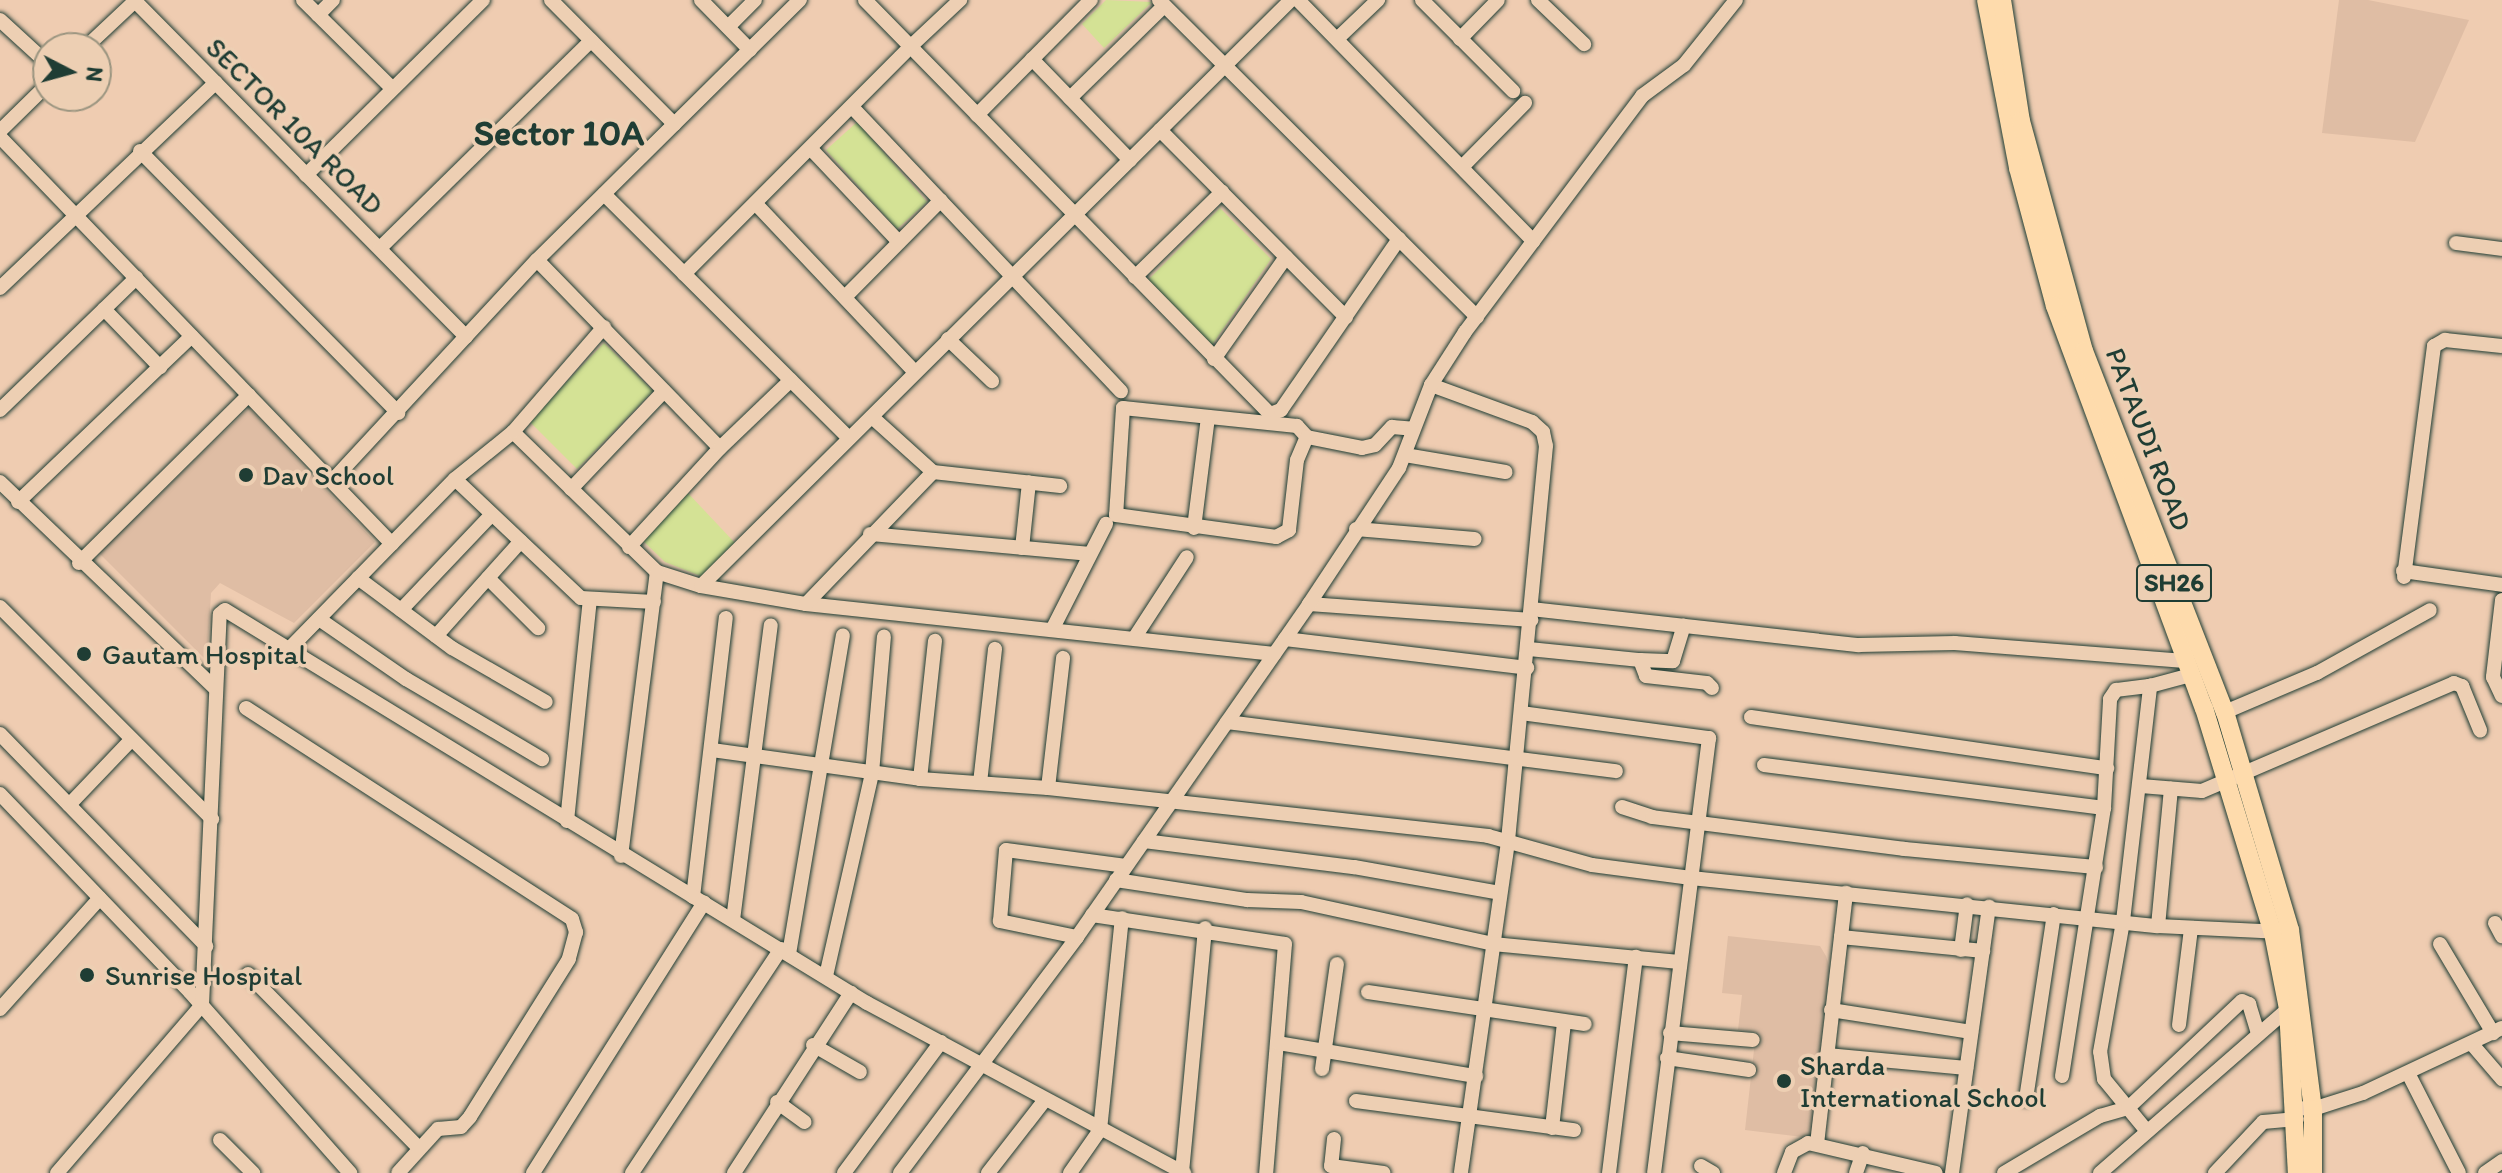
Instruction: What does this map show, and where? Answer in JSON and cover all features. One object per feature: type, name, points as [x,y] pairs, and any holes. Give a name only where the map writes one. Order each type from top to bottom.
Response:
[{"type":"main road","name":"SH26","points":[[1986,0],[2018,168],[2055,306],[2100,412],[2226,783],[2282,932],[2288,1009],[2302,1112],[2297,1173]]},
{"type":"main road","name":"PATAUDI ROAD","points":[[2002,0],[2021,121],[2100,412],[2225,712],[2244,775],[2282,932],[2302,1112],[2313,1173]]},
{"type":"street","name":"SECTOR 10A ROAD","points":[[102,32],[135,0],[466,337]]},
{"type":"street","points":[[303,0],[392,88]]},
{"type":"street","points":[[318,15],[333,0]]},
{"type":"street","points":[[306,175],[483,0]]},
{"type":"street","points":[[551,0],[674,124]]},
{"type":"street","points":[[701,0],[750,50]]},
{"type":"street","points":[[728,27],[755,0]]},
{"type":"street","points":[[332,481],[537,260],[800,0]]},
{"type":"street","points":[[865,0],[908,49],[977,115],[1266,412],[1277,413],[1399,239]]},
{"type":"street","points":[[684,274],[960,0]]},
{"type":"street","points":[[977,115],[1091,0]]},
{"type":"street","points":[[701,586],[1291,0]]},
{"type":"street","points":[[1298,0],[1533,241]]},
{"type":"street","points":[[1337,39],[1378,0]]},
{"type":"street","points":[[1422,0],[1513,91]]},
{"type":"street","points":[[1460,39],[1498,0]]},
{"type":"street","points":[[1538,0],[1584,44]]},
{"type":"street","points":[[900,1173],[1077,937],[1309,604],[1405,455],[1431,385],[1477,317],[1642,96],[1684,65],[1736,0]]},
{"type":"street","points":[[1070,98],[1162,3],[1477,317]]},
{"type":"street","points":[[0,20],[32,49]]},
{"type":"street","points":[[380,248],[591,41]]},
{"type":"street","points":[[1032,59],[1130,160]]},
{"type":"street","points":[[0,288],[140,151],[216,82]]},
{"type":"street","points":[[32,101],[0,134],[392,544]]},
{"type":"street","points":[[1462,167],[1525,103]]},
{"type":"street","points":[[853,108],[1121,391]]},
{"type":"street","points":[[1160,130],[1346,317]]},
{"type":"street","points":[[811,149],[899,242]]},
{"type":"street","points":[[140,151],[398,413]]},
{"type":"street","points":[[1135,277],[1222,192]]},
{"type":"street","points":[[604,194],[849,438]]},
{"type":"street","points":[[845,297],[941,200]]},
{"type":"street","points":[[756,204],[915,372]]},
{"type":"street","points":[[2456,243],[2502,249]]},
{"type":"street","points":[[1214,359],[1286,257]]},
{"type":"street","points":[[537,260],[720,448]]},
{"type":"street","points":[[0,410],[136,278]]},
{"type":"street","points":[[104,309],[160,367]]},
{"type":"street","points":[[292,646],[455,479],[513,432],[604,327]]},
{"type":"street","points":[[18,502],[192,336]]},
{"type":"street","points":[[948,339],[992,381]]},
{"type":"street","points":[[2502,346],[2445,340],[2434,346],[2404,574],[2502,585]]},
{"type":"street","points":[[629,547],[720,448],[791,380]]},
{"type":"street","points":[[1431,385],[1532,422],[1543,432],[1529,649],[1508,842],[1461,1173]]},
{"type":"street","points":[[571,489],[664,391]]},
{"type":"street","points":[[79,563],[249,395]]},
{"type":"street","points":[[1307,437],[1301,445],[1285,534],[1194,528],[1116,515],[1123,408],[1297,426],[1307,437],[1362,448],[1375,445],[1392,427],[1413,429]]},
{"type":"street","points":[[872,417],[933,472],[1060,486]]},
{"type":"street","points":[[1194,528],[1208,417]]},
{"type":"street","points":[[513,432],[657,572],[701,586],[806,604],[1274,654]]},
{"type":"street","points":[[1405,455],[1506,472]]},
{"type":"street","points":[[806,604],[870,534],[933,472]]},
{"type":"street","points":[[455,479],[581,598],[654,602]]},
{"type":"street","points":[[0,482],[79,563],[216,689]]},
{"type":"street","points":[[1022,548],[1029,482]]},
{"type":"street","points":[[401,610],[492,514]]},
{"type":"street","points":[[1053,628],[1106,524]]},
{"type":"street","points":[[1356,529],[1475,539]]},
{"type":"street","points":[[870,534],[1089,554]]},
{"type":"street","points":[[436,636],[521,541]]},
{"type":"street","points":[[1135,637],[1187,557]]},
{"type":"street","points":[[621,856],[657,572]]},
{"type":"street","points":[[358,578],[436,636],[546,702]]},
{"type":"street","points":[[488,578],[538,628]]},
{"type":"street","points":[[567,821],[590,600]]},
{"type":"street","points":[[2502,600],[2493,677],[2502,696]]},
{"type":"street","points":[[1309,604],[1684,626],[1859,645],[1955,643],[2188,668]]},
{"type":"street","points":[[0,607],[212,819]]},
{"type":"street","points":[[2225,712],[2317,673],[2430,610]]},
{"type":"street","points":[[57,1173],[202,1005],[222,611],[292,646],[621,856],[851,993],[1165,1168],[1183,1172],[1205,928]]},
{"type":"street","points":[[533,1173],[699,900],[726,618]]},
{"type":"street","points":[[319,619],[406,679],[542,759]]},
{"type":"street","points":[[733,920],[757,755],[771,625]]},
{"type":"street","points":[[1529,649],[1673,661],[1684,626]]},
{"type":"street","points":[[632,1173],[785,952],[823,767],[843,636]]},
{"type":"street","points":[[826,976],[872,773],[884,637]]},
{"type":"street","points":[[1285,639],[1527,668]]},
{"type":"street","points":[[920,779],[935,641]]},
{"type":"street","points":[[980,783],[995,649]]},
{"type":"street","points":[[1048,788],[1063,658]]},
{"type":"street","points":[[1640,660],[1644,675],[1707,683],[1712,688]]},
{"type":"street","points":[[2062,1076],[2104,808],[2112,694],[2150,686],[2188,668]]},
{"type":"street","points":[[2141,786],[2202,791],[2454,683],[2462,686],[2480,730]]},
{"type":"street","points":[[2146,1130],[2104,1079],[2099,1064],[2123,921],[2141,786],[2150,686]]},
{"type":"street","points":[[246,708],[572,919],[576,932],[569,959],[477,1107],[461,1127],[438,1129],[398,1173]]},
{"type":"street","points":[[1521,713],[1709,738],[1702,821],[1679,962],[1654,1173]]},
{"type":"street","points":[[1751,717],[2107,768]]},
{"type":"street","points":[[1227,722],[1616,771]]},
{"type":"street","points":[[0,734],[206,946]]},
{"type":"street","points":[[69,805],[132,739]]},
{"type":"street","points":[[712,750],[920,779],[1048,788],[1488,836],[1592,865],[1691,878],[2158,926],[2282,932]]},
{"type":"street","points":[[1764,765],[2104,808]]},
{"type":"street","points":[[2158,926],[2171,789]]},
{"type":"street","points":[[0,794],[202,1005],[350,1173]]},
{"type":"street","points":[[1622,807],[1652,817],[1935,852],[2096,867]]},
{"type":"street","points":[[1144,841],[1354,867],[1500,893]]},
{"type":"street","points":[[1077,937],[1000,921],[1006,850],[1126,866]]},
{"type":"street","points":[[1116,880],[1247,900],[1301,902],[1493,944],[1679,962]]},
{"type":"street","points":[[1817,1144],[1846,893]]},
{"type":"street","points":[[0,1009],[100,898]]},
{"type":"street","points":[[1961,950],[1967,904]]},
{"type":"street","points":[[1952,1173],[1989,907]]},
{"type":"street","points":[[2026,1099],[2054,914]]},
{"type":"street","points":[[1092,915],[1205,928],[1285,944],[1266,1173]]},
{"type":"street","points":[[1070,1173],[1100,1130],[1122,918]]},
{"type":"street","points":[[2179,1025],[2191,929]]},
{"type":"street","points":[[1841,937],[1983,951]]},
{"type":"street","points":[[2215,1173],[2263,1122],[2302,1112],[2408,1073],[2497,1031],[2440,944]]},
{"type":"street","points":[[1609,1173],[1636,957]]},
{"type":"street","points":[[1322,1069],[1337,964]]},
{"type":"street","points":[[248,974],[419,1148]]},
{"type":"street","points":[[1368,992],[1585,1024]]},
{"type":"street","points":[[754,1173],[737,1168],[813,1045],[851,993]]},
{"type":"street","points":[[2004,1173],[2100,1116],[2128,1108],[2242,1001],[2249,1004],[2258,1034]]},
{"type":"street","points":[[2100,1173],[2288,1009]]},
{"type":"street","points":[[1831,1010],[1971,1032]]},
{"type":"street","points":[[1552,1128],[1564,1022]]},
{"type":"street","points":[[1670,1033],[1753,1040]]},
{"type":"street","points":[[844,1173],[941,1042]]},
{"type":"street","points":[[1278,1043],[1476,1076]]},
{"type":"street","points":[[2471,1043],[2502,1079]]},
{"type":"street","points":[[813,1045],[860,1072]]},
{"type":"street","points":[[1827,1055],[1966,1068]]},
{"type":"street","points":[[1667,1058],[1749,1070]]},
{"type":"street","points":[[2408,1073],[2459,1173]]},
{"type":"street","points":[[988,1173],[1044,1101]]},
{"type":"street","points":[[1356,1101],[1574,1130]]},
{"type":"street","points":[[777,1102],[805,1122]]},
{"type":"street","points":[[1334,1139],[1330,1169],[1384,1173]]},
{"type":"street","points":[[220,1140],[253,1173]]},
{"type":"street","points":[[1784,1173],[1802,1143],[1863,1153],[1936,1173]]},
{"type":"street","points":[[1856,1173],[1863,1153]]},
{"type":"street","points":[[2485,1173],[2502,1161]]},
{"type":"shaded area","points":[[2339,0],[2368,0],[2469,20],[2415,142],[2322,133]]},
{"type":"shaded area","name":"Dav School","points":[[249,408],[375,542],[294,623],[220,583],[211,593],[207,661],[99,553]]},
{"type":"shaded area","name":"Sharda International School","points":[[1728,936],[1820,946],[1826,956],[1831,972],[1811,1138],[1745,1130],[1756,1032],[1738,1030],[1742,995],[1722,993]]},
{"type":"green space","points":[[1106,0],[1152,2],[1104,48],[1082,24]]},
{"type":"green space","points":[[857,122],[927,202],[897,229],[826,150]]},
{"type":"green space","points":[[1220,208],[1271,259],[1212,345],[1148,280]]},
{"type":"green space","points":[[604,343],[653,391],[577,469],[529,421]]},
{"type":"green space","points":[[686,491],[736,544],[703,577],[665,562],[639,537]]},
{"type":"place","name":"Dav School","points":[[246,475]]},
{"type":"place","name":"Gautam Hospital","points":[[84,654]]},
{"type":"place","name":"Sunrise Hospital","points":[[87,975]]},
{"type":"place","name":"Sharda International School","points":[[1784,1081]]},
{"type":"district","name":"Sector 10A","points":[[559,133]]}]
